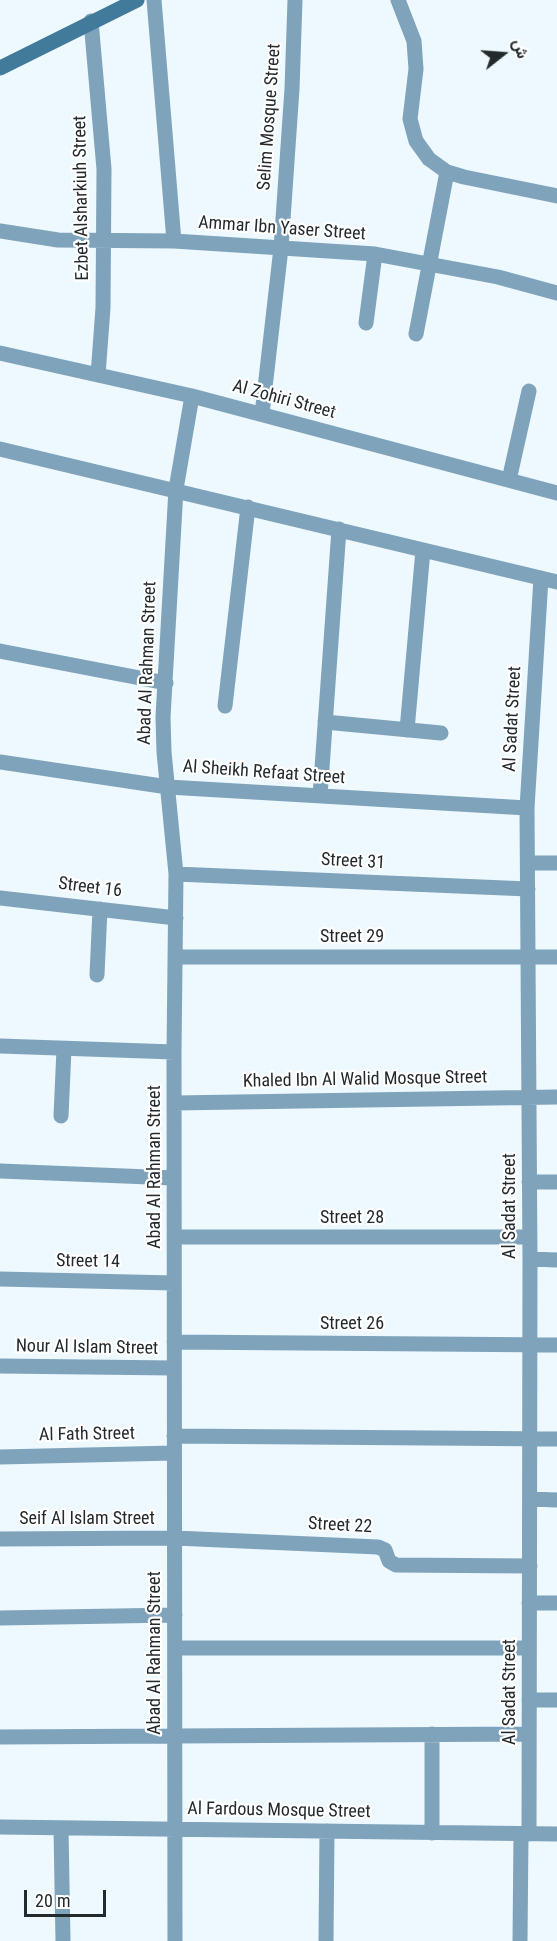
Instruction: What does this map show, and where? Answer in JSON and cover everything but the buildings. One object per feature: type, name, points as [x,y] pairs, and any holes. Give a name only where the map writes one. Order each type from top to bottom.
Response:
[{"type":"street","points":[[0,68],[137,0]]},
{"type":"street","points":[[154,0],[174,241]]},
{"type":"street","name":"Selim Mosque Street","points":[[262,414],[280,248],[296,0]]},
{"type":"street","points":[[398,0],[414,41],[416,69],[410,119],[416,141],[429,159],[447,172],[557,196]]},
{"type":"street","name":"Ezbet Alsharkiuh Street","points":[[91,21],[104,159],[105,242],[98,375]]},
{"type":"street","points":[[416,334],[447,172]]},
{"type":"street","name":"Ammar Ibn Yaser Street","points":[[0,231],[58,240],[174,241],[375,254],[430,262],[557,293]]},
{"type":"street","points":[[366,323],[375,254]]},
{"type":"street","name":"Al Zohiri Street","points":[[0,353],[192,396],[557,492]]},
{"type":"street","points":[[509,480],[529,391]]},
{"type":"street","name":"Abad Al Rahman Street","points":[[175,1941],[174,1052],[176,874],[164,752],[176,489],[192,396]]},
{"type":"street","points":[[0,449],[176,489],[557,582]]},
{"type":"street","points":[[225,706],[248,507]]},
{"type":"street","points":[[320,796],[339,529]]},
{"type":"street","points":[[407,730],[423,550]]},
{"type":"street","name":"Al Sadat Street","points":[[520,1941],[530,1734],[527,808],[541,578]]},
{"type":"street","points":[[0,651],[166,683]]},
{"type":"street","points":[[325,722],[441,733]]},
{"type":"street","name":"Al Sheikh Refaat Street","points":[[0,762],[168,787],[527,808]]},
{"type":"street","points":[[528,863],[557,863]]},
{"type":"street","name":"Street 31","points":[[176,874],[528,889]]},
{"type":"street","name":"Street 16","points":[[0,898],[176,918]]},
{"type":"street","points":[[98,975],[100,909]]},
{"type":"street","name":"Street 29","points":[[175,957],[528,955],[557,957]]},
{"type":"street","points":[[0,1047],[174,1052]]},
{"type":"street","points":[[61,1116],[64,1049]]},
{"type":"street","name":"Khaled Ibn Al Walid Mosque Street","points":[[174,1103],[557,1097]]},
{"type":"street","points":[[0,1171],[174,1179]]},
{"type":"street","points":[[529,1182],[557,1182]]},
{"type":"street","name":"Street 28","points":[[174,1237],[530,1237]]},
{"type":"street","points":[[530,1259],[557,1260]]},
{"type":"street","name":"Street 14","points":[[0,1279],[174,1283]]},
{"type":"street","name":"Street 26","points":[[174,1342],[557,1345]]},
{"type":"street","name":"Nour Al Islam Street","points":[[0,1366],[174,1368]]},
{"type":"street","points":[[174,1437],[557,1439]]},
{"type":"street","name":"Al Fath Street","points":[[0,1457],[174,1453]]},
{"type":"street","points":[[530,1499],[557,1500]]},
{"type":"street","name":"Seif Al Islam Street","points":[[0,1539],[175,1538]]},
{"type":"street","name":"Street 22","points":[[175,1538],[378,1547],[385,1550],[389,1561],[396,1565],[530,1566]]},
{"type":"street","points":[[529,1603],[557,1603]]},
{"type":"street","points":[[0,1618],[175,1615]]},
{"type":"street","points":[[175,1648],[529,1648]]},
{"type":"street","points":[[529,1700],[557,1700]]},
{"type":"street","points":[[432,1734],[432,1833]]},
{"type":"street","points":[[0,1737],[530,1734]]},
{"type":"street","name":"Al Fardous Mosque Street","points":[[0,1827],[557,1834]]},
{"type":"street","points":[[62,1828],[63,1941]]},
{"type":"street","points":[[326,1941],[327,1831]]}]
